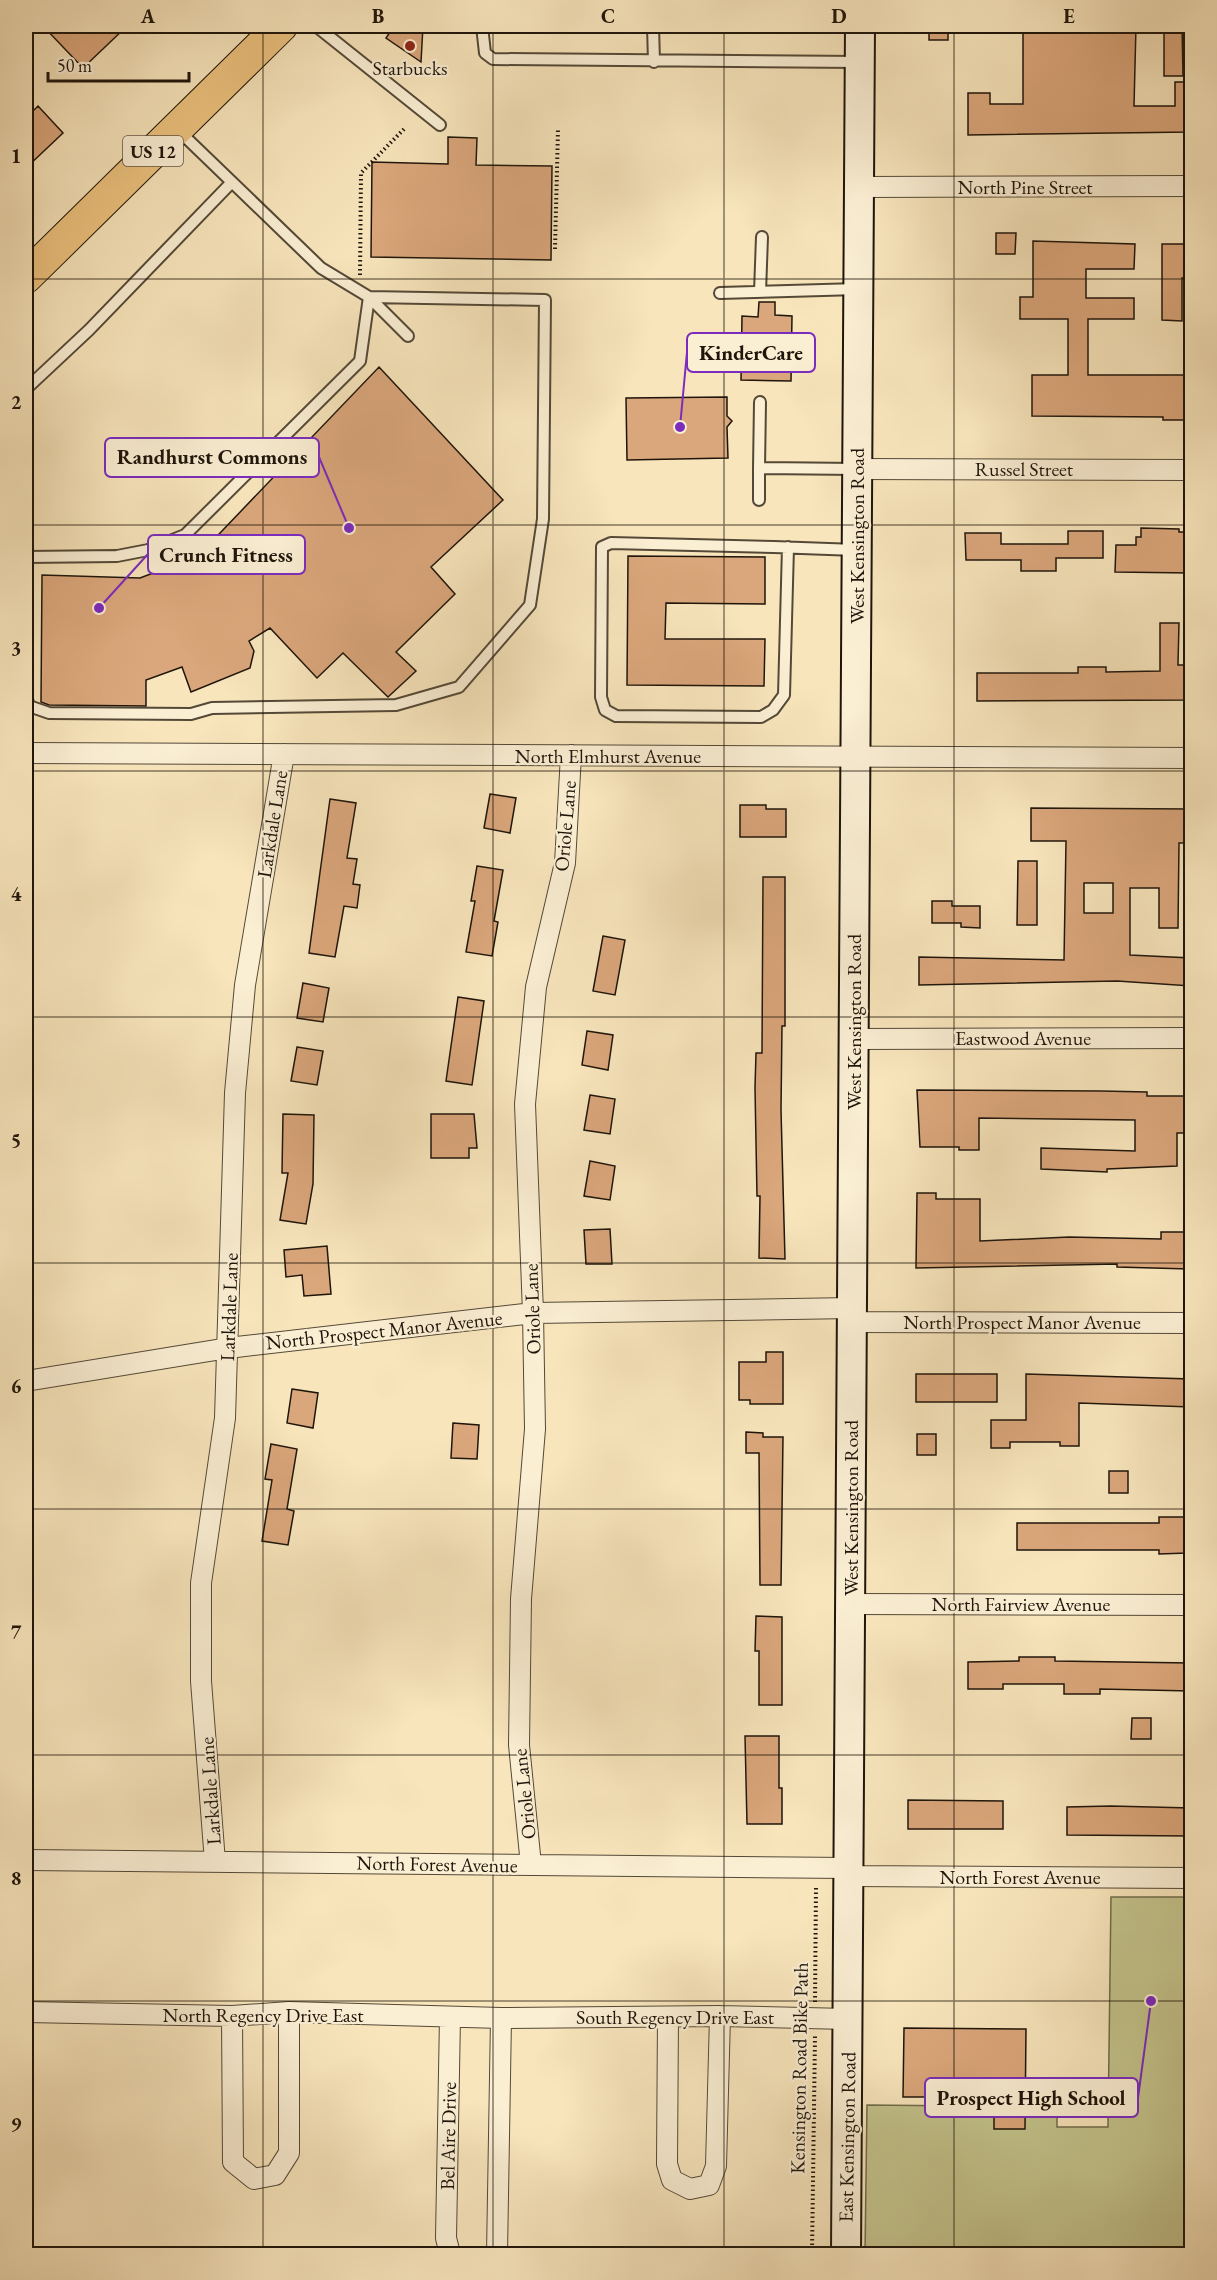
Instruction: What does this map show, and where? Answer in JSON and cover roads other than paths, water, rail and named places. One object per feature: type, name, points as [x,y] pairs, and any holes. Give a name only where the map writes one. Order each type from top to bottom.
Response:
[{"type":"main road","name":"US 12","points":[[26,278],[281,26]]},
{"type":"main road","name":"West Kensington Road","points":[[848,2019],[860,26]]},
{"type":"main road","name":"East Kensington Road","points":[[846,2254],[848,2019]]},
{"type":"street","name":"North Pine Street","points":[[859,188],[1191,186]]},
{"type":"street","name":"Russel Street","points":[[857,469],[1191,470]]},
{"type":"street","name":"North Elmhurst Avenue","points":[[26,753],[1191,758]]},
{"type":"street","name":"Larkdale Lane","points":[[215,1862],[201,1681],[201,1583],[225,1418],[235,1093],[245,986],[284,754]]},
{"type":"street","name":"Oriole Lane","points":[[531,1865],[519,1745],[520,1599],[535,1428],[525,1104],[536,987],[564,863],[571,755]]},
{"type":"street","name":"Eastwood Avenue","points":[[854,1039],[1191,1038]]},
{"type":"street","name":"North Prospect Manor Avenue","points":[[26,1381],[228,1348],[533,1313],[852,1315],[1191,1323]]},
{"type":"street","name":"North Fairview Avenue","points":[[851,1604],[1191,1605]]},
{"type":"street","name":"North Forest Avenue","points":[[26,1860],[531,1865],[1191,1878]]},
{"type":"street","name":"North Regency Drive East","points":[[26,2012],[232,2016],[289,2012],[501,2018]]},
{"type":"street","points":[[232,2016],[233,2162],[254,2179],[274,2175],[289,2153],[289,2012]]},
{"type":"street","name":"South Regency Drive East","points":[[501,2018],[720,2016],[848,2019]]},
{"type":"street","points":[[669,2017],[667,2164],[672,2180],[690,2189],[709,2185],[716,2166],[720,2016]]},
{"type":"street","name":"Bel Aire Drive","points":[[450,2017],[446,2238],[450,2254]]},
{"type":"street","points":[[497,2254],[501,2018]]},
{"type":"lane","points":[[315,26],[440,125]]},
{"type":"lane","points":[[482,26],[485,53],[493,59],[860,62]]},
{"type":"lane","points":[[653,26],[654,62]]},
{"type":"lane","points":[[177,128],[321,268],[364,294],[408,336]]},
{"type":"lane","points":[[26,389],[90,330],[232,182]]},
{"type":"lane","points":[[760,292],[762,237]]},
{"type":"lane","points":[[720,292],[858,289]]},
{"type":"lane","points":[[26,557],[117,556],[148,550],[185,534],[360,361],[364,294]]},
{"type":"lane","points":[[26,696],[30,706],[49,713],[191,714],[212,708],[396,705],[459,687],[530,605],[543,519],[545,300],[364,294]]},
{"type":"lane","points":[[759,500],[760,402]]},
{"type":"lane","points":[[759,468],[857,469]]},
{"type":"lane","points":[[788,547],[784,695],[773,710],[761,717],[616,716],[605,710],[601,697],[602,547],[611,543],[788,547],[857,550]]},
{"type":"place","name":"Starbucks","points":[[410,46]]},
{"type":"place","name":"KinderCare","points":[[680,427]]},
{"type":"place","name":"Randhurst Commons","points":[[349,528]]},
{"type":"place","name":"Crunch Fitness","points":[[99,608]]},
{"type":"place","name":"Prospect High School","points":[[1151,2001]]}]
